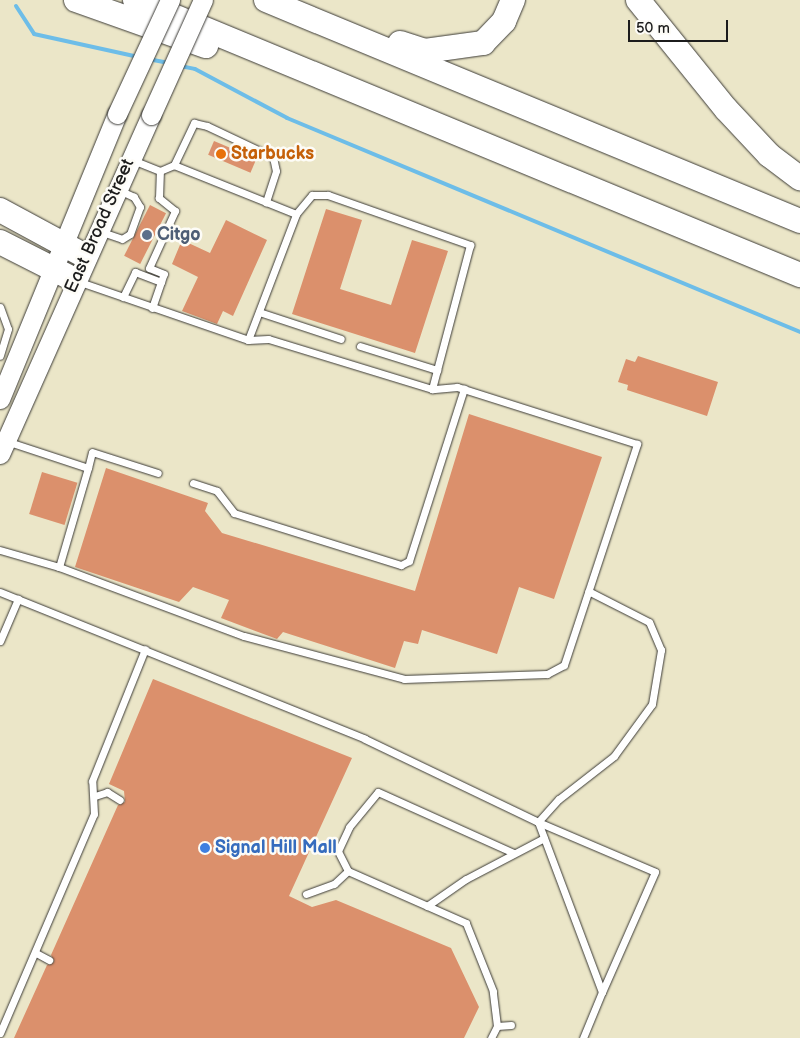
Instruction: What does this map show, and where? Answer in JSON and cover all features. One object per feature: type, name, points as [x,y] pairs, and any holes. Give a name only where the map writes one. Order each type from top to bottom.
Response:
[{"type":"highway","points":[[76,0],[458,133]]},
{"type":"highway","points":[[135,0],[800,275]]},
{"type":"highway","points":[[266,0],[800,221]]},
{"type":"highway","points":[[284,0],[425,50],[483,42],[504,22],[513,0]]},
{"type":"highway","points":[[638,0],[726,109],[769,155],[800,178]]},
{"type":"highway","points":[[0,210],[84,256]]},
{"type":"highway","points":[[0,242],[53,271],[75,280]]},
{"type":"main road","name":"East Broad Street","points":[[0,398],[117,114],[170,0]]},
{"type":"main road","name":"East Broad Street","points":[[3,448],[84,256],[131,159],[203,0]]},
{"type":"lane","points":[[131,159],[160,171],[174,165],[194,122],[207,126],[272,157],[276,171],[266,202]]},
{"type":"lane","points":[[174,165],[296,214]]},
{"type":"lane","points":[[152,308],[164,274],[149,268],[175,211],[159,198],[160,171]]},
{"type":"lane","points":[[97,230],[118,239],[130,234],[139,213],[139,202],[116,189]]},
{"type":"lane","points":[[248,340],[296,214],[312,195],[328,195],[470,246],[432,389]]},
{"type":"lane","points":[[123,297],[135,272],[161,282]]},
{"type":"lane","points":[[0,550],[59,567],[244,636],[404,679],[547,674],[564,665],[637,444],[464,389],[432,389],[268,339],[248,340],[75,280]]},
{"type":"lane","points":[[0,356],[8,329],[1,311]]},
{"type":"lane","points":[[259,312],[340,339]]},
{"type":"lane","points":[[0,331],[8,329]]},
{"type":"lane","points":[[360,346],[437,370]]},
{"type":"lane","points":[[193,483],[217,491],[234,513],[401,565],[409,560],[464,389]]},
{"type":"lane","points":[[3,448],[88,468]]},
{"type":"lane","points":[[59,567],[92,452],[158,473]]},
{"type":"lane","points":[[538,822],[559,799],[614,756],[652,704],[661,650],[649,622],[588,591]]},
{"type":"lane","points":[[0,592],[145,648],[365,739],[538,822],[655,872],[582,1038]]},
{"type":"lane","points":[[0,641],[2,631],[18,600]]},
{"type":"lane","points":[[0,1033],[36,953],[94,814],[95,796],[92,781],[145,648]]},
{"type":"lane","points":[[95,796],[107,792],[120,800]]},
{"type":"lane","points":[[491,1038],[497,1026],[493,991],[466,923],[348,871],[338,851],[349,827],[378,792],[514,853]]},
{"type":"lane","points":[[538,822],[602,992]]},
{"type":"lane","points":[[427,906],[514,853],[544,838]]},
{"type":"lane","points":[[306,894],[334,884],[348,871]]},
{"type":"lane","points":[[36,953],[49,960]]},
{"type":"lane","points":[[497,1026],[511,1024]]},
{"type":"building","points":[[214,141],[256,159],[250,173],[208,155]]},
{"type":"building","name":"Citgo","points":[[150,205],[166,213],[140,264],[124,256]]},
{"type":"building","points":[[326,209],[362,220],[340,289],[391,305],[412,240],[448,251],[415,353],[292,314]]},
{"type":"building","points":[[226,220],[267,240],[233,316],[223,311],[217,324],[182,311],[198,277],[172,264],[182,240],[210,253]]},
{"type":"building","points":[[638,356],[718,382],[707,416],[627,390],[628,385],[618,382],[626,359],[635,362]]},
{"type":"building","points":[[469,414],[602,457],[554,599],[519,587],[497,654],[422,630],[418,644],[404,641],[395,668],[283,632],[277,639],[221,618],[229,600],[193,587],[179,602],[75,567],[106,468],[208,503],[205,511],[222,533],[415,591]]},
{"type":"building","points":[[42,472],[77,483],[65,525],[29,514]]},
{"type":"building","name":"Signal Hill Mall","points":[[153,679],[352,758],[289,896],[312,907],[336,900],[451,948],[479,1007],[464,1038],[14,1038],[47,965],[54,962],[51,955],[118,805],[125,802],[124,791],[109,784]]},
{"type":"waterway","points":[[16,6],[34,34],[139,57]]},
{"type":"waterway","points":[[148,59],[168,63]]},
{"type":"waterway","points":[[180,66],[195,69],[287,118],[800,332]]},
{"type":"place","name":"Starbucks","points":[[221,154]]},
{"type":"place","name":"Citgo","points":[[147,235]]},
{"type":"place","name":"Signal Hill Mall","points":[[205,848]]}]
